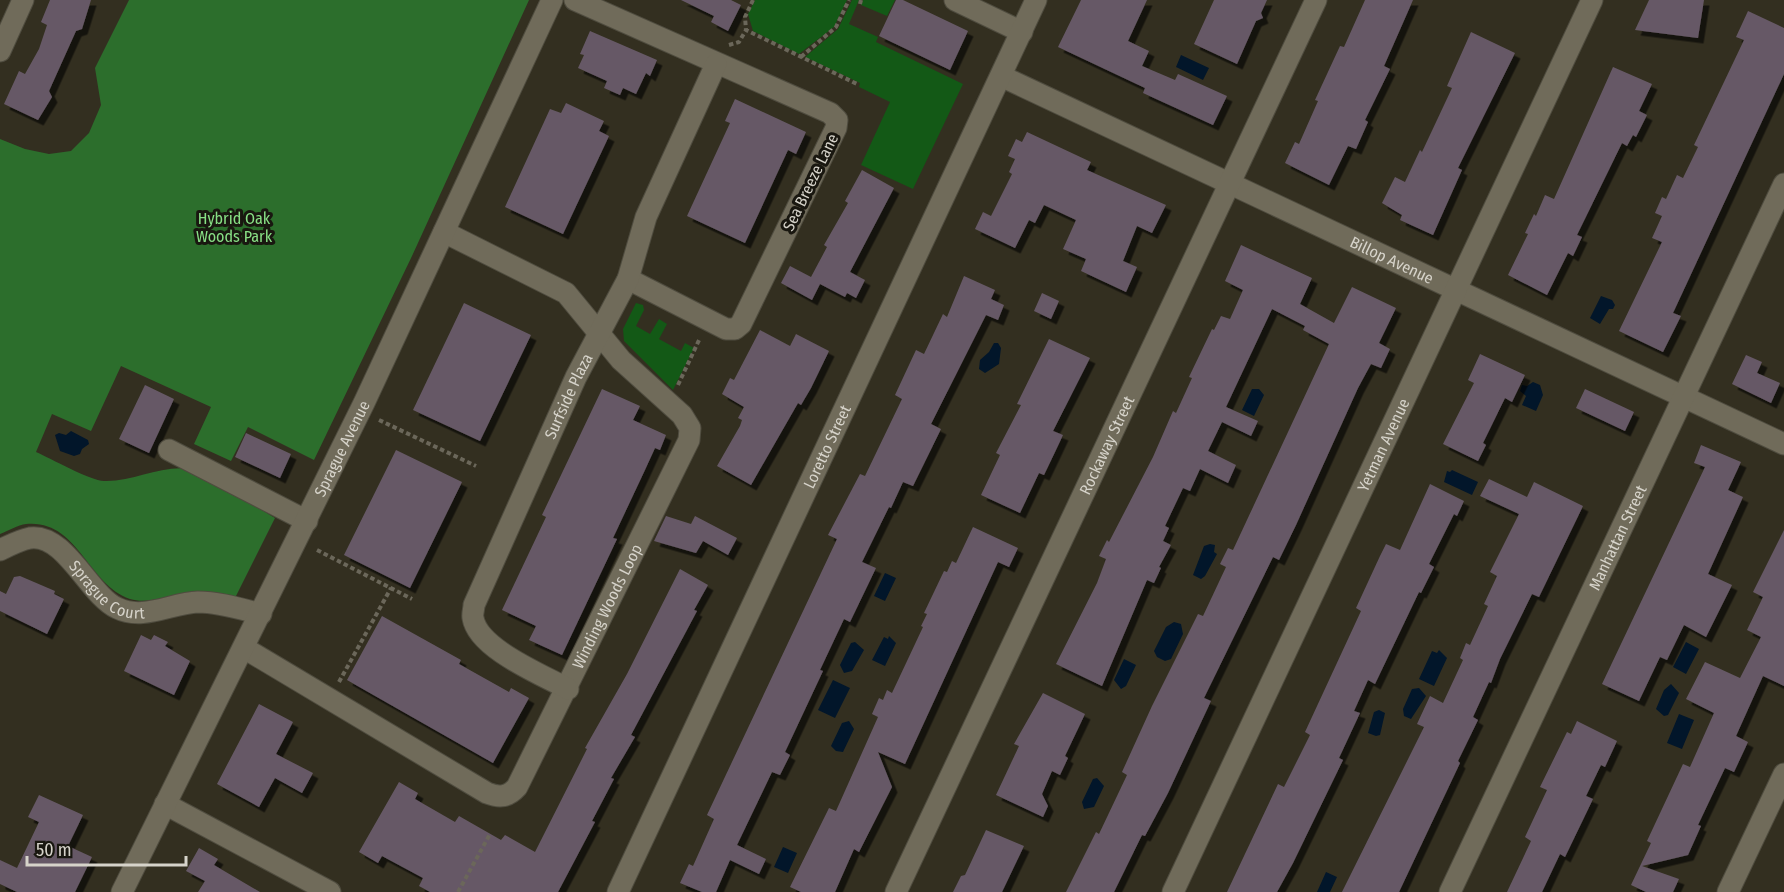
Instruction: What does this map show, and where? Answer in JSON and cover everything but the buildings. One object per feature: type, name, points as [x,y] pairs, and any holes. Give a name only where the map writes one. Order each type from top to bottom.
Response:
[{"type":"street","points":[[0,51],[23,0]]},
{"type":"street","name":"Sprague Avenue","points":[[122,892],[307,521],[552,0]]},
{"type":"street","name":"Sea Breeze Lane","points":[[575,0],[830,113],[837,120],[836,128],[741,324],[735,329],[726,329],[628,279]]},
{"type":"street","points":[[956,0],[1022,32]]},
{"type":"street","name":"Loretto Street","points":[[618,892],[1036,0]]},
{"type":"street","name":"Rockaway Street","points":[[896,892],[1316,0]]},
{"type":"street","name":"Yetman Avenue","points":[[1173,892],[1592,0]]},
{"type":"street","name":"Surfside Plaza","points":[[568,689],[493,647],[479,632],[473,618],[474,604],[576,377],[628,279],[646,217],[716,64]]},
{"type":"street","name":"Billop Avenue","points":[[1001,76],[1784,444]]},
{"type":"street","name":"Manhattan Street","points":[[1450,892],[1784,184]]},
{"type":"street","name":"Winding Woods Loop","points":[[244,648],[496,796],[505,796],[518,787],[568,689],[690,434],[682,415],[621,360],[566,293],[444,232]]},
{"type":"street","points":[[169,450],[307,521]]},
{"type":"street","name":"Sprague Court","points":[[0,550],[32,538],[50,543],[65,554],[105,600],[123,611],[140,613],[198,602],[261,614]]},
{"type":"street","points":[[1728,892],[1784,774]]},
{"type":"street","points":[[165,804],[330,892]]},
{"type":"path","points":[[753,0],[745,17],[746,30],[857,84]]},
{"type":"path","points":[[801,57],[836,27],[849,0]]},
{"type":"path","points":[[675,391],[694,349]]},
{"type":"path","points":[[380,420],[476,466]]},
{"type":"path","points":[[317,550],[412,599]]},
{"type":"path","points":[[338,683],[391,588]]},
{"type":"path","points":[[458,892],[490,834]]},
{"type":"green space","name":"Hybrid Oak Woods Park","points":[[129,0],[529,0],[412,256],[314,460],[248,427],[231,461],[194,444],[211,407],[121,366],[91,431],[52,414],[36,452],[70,469],[104,481],[175,468],[200,471],[220,480],[275,518],[235,598],[201,593],[180,594],[149,600],[130,599],[115,591],[103,580],[70,542],[58,532],[44,525],[26,524],[0,534],[0,139],[25,149],[49,154],[71,151],[89,133],[101,105],[95,68]]},
{"type":"green space","points":[[755,0],[847,0],[834,27],[799,54],[753,31],[748,14]]},
{"type":"green space","points":[[852,0],[859,0],[849,24],[878,37],[876,42],[963,84],[913,189],[861,165],[890,102],[859,87],[860,83],[805,57],[838,29]]},
{"type":"green space","points":[[863,0],[895,0],[887,16],[861,5]]},
{"type":"green space","points":[[636,303],[643,305],[644,310],[636,326],[650,334],[659,319],[667,324],[659,339],[681,351],[685,343],[694,348],[673,390],[624,341],[623,329]]},
{"type":"water","points":[[1181,55],[1209,68],[1203,80],[1176,67]]},
{"type":"water","points":[[1601,296],[1612,300],[1615,305],[1613,309],[1609,309],[1600,324],[1590,318]]},
{"type":"water","points":[[994,343],[998,343],[1001,348],[999,364],[985,373],[979,369],[980,360],[989,352]]},
{"type":"water","points":[[1533,382],[1540,385],[1543,395],[1536,411],[1522,405],[1526,396],[1520,391],[1522,385],[1527,386]]},
{"type":"water","points":[[1252,389],[1259,389],[1264,395],[1254,416],[1242,410]]},
{"type":"water","points":[[71,431],[88,440],[89,444],[82,449],[80,454],[74,456],[60,451],[55,435],[59,433],[66,435]]},
{"type":"water","points":[[1452,470],[1478,482],[1472,495],[1444,482],[1447,471]]},
{"type":"water","points":[[1215,545],[1214,552],[1217,554],[1201,579],[1193,575],[1204,546]]},
{"type":"water","points":[[885,573],[896,578],[885,601],[874,596]]},
{"type":"water","points":[[1174,622],[1181,624],[1183,634],[1171,659],[1165,661],[1157,657],[1154,651],[1166,627]]},
{"type":"water","points":[[889,636],[896,643],[885,666],[872,660],[884,637],[888,639]]},
{"type":"water","points":[[855,642],[864,650],[852,671],[844,673],[840,665],[851,643]]},
{"type":"water","points":[[1686,642],[1699,649],[1686,674],[1673,667]]},
{"type":"water","points":[[1439,650],[1447,658],[1434,686],[1419,679],[1432,651],[1437,653]]},
{"type":"water","points":[[1124,659],[1136,665],[1126,686],[1121,689],[1114,680]]},
{"type":"water","points":[[833,680],[850,688],[835,718],[818,710]]},
{"type":"water","points":[[1671,684],[1679,693],[1668,715],[1664,716],[1656,709],[1664,690]]},
{"type":"water","points":[[1419,688],[1426,696],[1411,719],[1404,716],[1403,709],[1412,689]]},
{"type":"water","points":[[1379,710],[1385,713],[1380,735],[1376,736],[1368,733],[1374,712]]},
{"type":"water","points":[[1679,714],[1694,720],[1682,749],[1667,743]]},
{"type":"water","points":[[849,721],[854,729],[843,752],[836,751],[831,746],[842,723]]},
{"type":"water","points":[[1097,778],[1104,786],[1094,807],[1084,809],[1082,802],[1093,779]]},
{"type":"water","points":[[783,847],[797,853],[788,873],[774,867]]},
{"type":"water","points":[[1326,872],[1337,877],[1330,892],[1317,892]]}]
